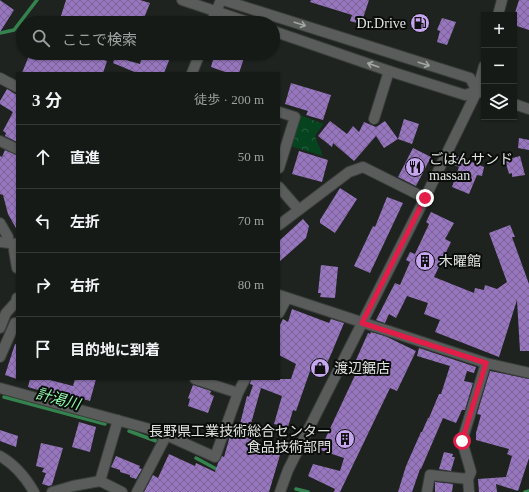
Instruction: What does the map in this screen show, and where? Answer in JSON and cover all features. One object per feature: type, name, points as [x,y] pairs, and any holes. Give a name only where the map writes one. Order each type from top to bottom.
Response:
[{"type":"street","points":[[182,0],[231,16]]},
{"type":"street","points":[[214,16],[222,0],[273,16]]},
{"type":"street","points":[[499,12],[502,0]]},
{"type":"street","points":[[280,18],[470,78],[480,92]]},
{"type":"street","points":[[280,33],[389,71],[465,95],[480,92]]},
{"type":"street","points":[[192,72],[197,60]]},
{"type":"street","points":[[374,119],[389,71]]},
{"type":"street","points":[[0,78],[16,86]]},
{"type":"street","points":[[280,492],[288,470],[480,92]]},
{"type":"street","points":[[517,105],[529,109]]},
{"type":"street","points":[[280,112],[295,117],[280,165]]},
{"type":"street","points":[[0,142],[16,149]]},
{"type":"street","points":[[280,224],[350,172],[363,167],[425,198]]},
{"type":"street","points":[[280,188],[299,210]]},
{"type":"street","points":[[0,223],[4,239],[16,247]]},
{"type":"street","points":[[280,309],[283,297],[486,363],[529,373]]},
{"type":"street","points":[[0,328],[6,313],[16,302]]},
{"type":"street","points":[[0,357],[16,323]]},
{"type":"street","points":[[469,492],[468,479],[471,472],[462,441],[486,363]]},
{"type":"street","points":[[198,380],[238,393]]},
{"type":"street","points":[[0,388],[157,431],[215,457],[238,393],[244,380]]},
{"type":"street","points":[[100,481],[118,420]]},
{"type":"street","points":[[137,492],[166,436]]},
{"type":"street","points":[[0,456],[6,459],[26,479],[34,492]]},
{"type":"street","points":[[427,492],[430,475],[468,479]]},
{"type":"street","points":[[52,492],[100,481],[122,492]]},
{"type":"green space","points":[[300,115],[323,124],[315,136],[323,156],[290,146]]},
{"type":"building","points":[[0,0],[14,10],[0,32]]},
{"type":"building","points":[[66,0],[140,0],[150,3],[145,16],[61,16]]},
{"type":"building","points":[[311,0],[369,0],[361,24],[350,21],[352,15],[310,2]]},
{"type":"building","points":[[519,0],[529,0],[529,30],[517,26],[517,12],[515,12]]},
{"type":"building","points":[[442,18],[456,22],[447,45],[437,42],[440,31],[437,30]]},
{"type":"building","points":[[27,60],[107,61],[103,72],[22,72]]},
{"type":"building","points":[[114,60],[126,60],[140,64],[141,60],[169,60],[164,72],[135,72],[113,63]]},
{"type":"building","points":[[213,60],[243,60],[239,72],[225,72],[211,67]]},
{"type":"building","points":[[291,83],[331,95],[323,120],[306,115],[308,111],[285,104]]},
{"type":"building","points":[[7,89],[16,94],[16,142],[5,136],[6,133],[3,131],[13,112],[0,104],[0,101]]},
{"type":"building","points":[[404,119],[419,124],[412,144],[398,139]]},
{"type":"building","points":[[330,121],[347,134],[353,126],[359,132],[364,122],[376,127],[385,121],[398,139],[384,148],[376,136],[354,161],[333,143],[332,147],[318,136]]},
{"type":"building","points":[[519,138],[529,140],[529,150],[518,148]]},
{"type":"building","name":"ごはんサンド massan","points":[[413,148],[431,157],[416,186],[398,177]]},
{"type":"building","points":[[5,150],[16,155],[16,228],[8,214],[3,195],[0,194],[0,156],[2,157]]},
{"type":"building","points":[[299,151],[328,160],[322,182],[292,174]]},
{"type":"building","points":[[457,156],[484,167],[482,176],[477,175],[469,194],[452,187],[459,167],[454,165]]},
{"type":"building","points":[[520,156],[525,175],[512,177],[512,173],[509,174],[505,160]]},
{"type":"building","points":[[340,188],[357,199],[335,233],[320,223],[320,220]]},
{"type":"building","points":[[387,197],[403,203],[370,273],[354,266],[373,226],[375,227]]},
{"type":"building","points":[[431,212],[454,223],[445,239],[451,242],[434,277],[474,293],[475,288],[484,290],[485,285],[497,289],[507,282],[489,233],[510,225],[515,237],[512,237],[529,284],[529,351],[520,351],[517,300],[499,357],[435,332],[440,320],[424,314],[428,303],[407,296],[396,318],[389,314],[385,323],[376,320],[395,283],[400,285],[410,262],[406,260],[410,252],[415,254],[429,224],[426,222]]},
{"type":"building","points":[[303,219],[309,226],[306,238],[280,261],[280,240]]},
{"type":"building","points":[[321,265],[338,267],[335,298],[320,297],[321,293],[318,293]]},
{"type":"building","points":[[292,309],[329,323],[331,319],[344,323],[321,377],[310,371],[296,411],[293,410],[288,427],[274,424],[282,396],[261,388],[250,427],[259,430],[255,448],[280,455],[269,492],[144,492],[153,475],[158,478],[169,454],[195,466],[196,463],[215,472],[222,456],[224,457],[235,423],[240,424],[247,396],[249,397],[253,385],[250,384],[251,380],[291,379],[296,364],[280,356],[280,325],[283,319],[288,322]]},
{"type":"building","points":[[371,332],[385,336],[416,351],[397,391],[390,388],[340,492],[334,492],[335,489],[308,476],[313,464],[340,471],[344,458],[320,450],[357,371],[352,369],[368,333],[370,334]]},
{"type":"building","points":[[15,344],[16,344],[16,379],[5,375]]},
{"type":"building","points":[[419,348],[476,367],[474,373],[467,371],[464,381],[473,383],[465,410],[462,410],[456,423],[443,418],[420,469],[412,492],[398,492],[406,466],[439,394],[441,394],[450,366],[417,356]]},
{"type":"building","points":[[490,371],[529,379],[529,458],[518,491],[496,484],[497,492],[479,492],[478,479],[506,477],[512,456],[507,454],[509,449],[476,440],[476,433],[481,415],[477,414]]},
{"type":"building","points":[[30,380],[50,380],[73,386],[75,380],[96,380],[90,401],[66,394],[65,398],[28,387]]},
{"type":"building","points":[[193,385],[211,391],[210,394],[214,396],[208,413],[188,406],[190,399],[188,398]]},
{"type":"building","points":[[79,422],[96,427],[90,452],[72,447]]},
{"type":"building","points":[[0,430],[18,436],[16,447],[0,441]]},
{"type":"building","points":[[41,443],[63,448],[52,485],[49,486],[42,484],[46,473],[42,472],[44,468],[36,466]]},
{"type":"building","points":[[444,452],[453,454],[452,457],[455,457],[451,471],[439,469]]},
{"type":"building","points":[[116,456],[140,466],[139,468],[142,469],[136,479],[111,467]]},
{"type":"building","points":[[435,482],[453,484],[452,492],[435,492]]},
{"type":"waterway","points":[[25,16],[37,0]]},
{"type":"waterway","points":[[0,33],[14,30],[16,27]]},
{"type":"waterway","name":"計渇川","points":[[4,397],[105,424]]},
{"type":"waterway","name":"計渇川","points":[[129,431],[156,441]]},
{"type":"waterway","name":"計渇川","points":[[196,458],[220,471]]},
{"type":"waterway","name":"計渇川","points":[[296,489],[308,492]]},
{"type":"waterway","name":"計渇川","points":[[525,492],[529,491]]},
{"type":"place","name":"Dr.Drive","points":[[420,23]]},
{"type":"place","name":"ごはんサンド massan","points":[[415,167]]},
{"type":"place","name":"木曜館","points":[[425,261]]},
{"type":"place","name":"渡辺鋸店","points":[[320,368]]},
{"type":"place","name":"長野県工業技術総合センター 食品技術部門","points":[[345,439]]},
{"type":"route","points":[[425,198],[362,323],[486,363],[462,441]]}]
